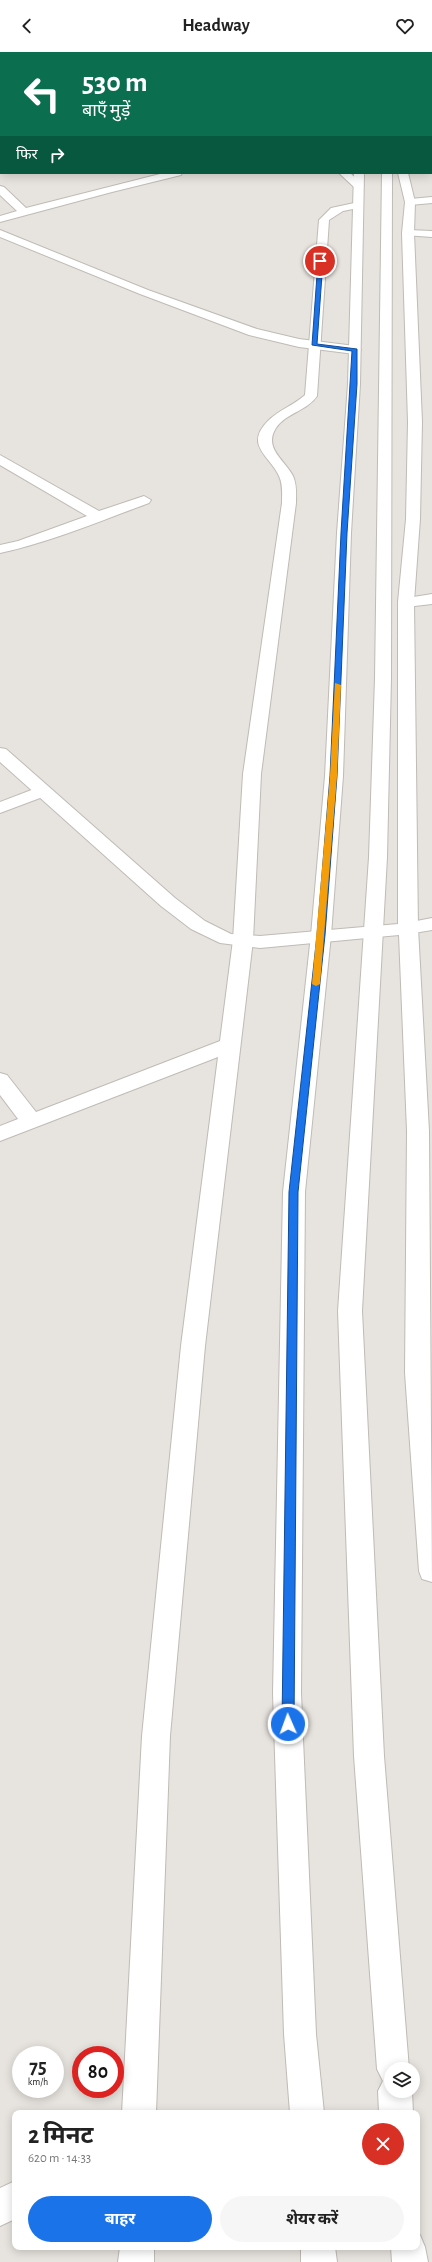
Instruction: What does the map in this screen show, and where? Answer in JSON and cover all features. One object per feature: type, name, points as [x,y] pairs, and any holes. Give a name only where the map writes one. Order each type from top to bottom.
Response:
[{"type":"main road","points":[[0,219],[109,189],[173,174]]},
{"type":"main road","points":[[393,176],[410,202],[408,233],[415,422],[413,519],[406,602],[408,928],[418,1131],[417,1373],[432,1571]]},
{"type":"main road","points":[[392,2062],[369,1756],[350,1311],[378,857],[383,678],[382,605],[388,232],[393,176]]},
{"type":"main road","points":[[134,2109],[156,1736],[193,1346],[243,940],[252,774],[288,513],[289,489],[285,474],[266,451],[265,443],[268,431],[274,423],[303,404],[311,396],[324,220],[328,214],[338,209],[355,184]]},
{"type":"main road","points":[[306,2110],[300,2034],[287,1693],[294,1192],[321,935],[334,776],[344,533],[355,350],[355,184]]},
{"type":"main road","points":[[0,189],[24,212]]},
{"type":"main road","points":[[410,202],[432,200]]},
{"type":"main road","points":[[408,233],[432,234]]},
{"type":"main road","points":[[2,235],[144,292],[240,327],[277,338],[355,350]]},
{"type":"main road","points":[[0,459],[99,517]]},
{"type":"main road","points":[[0,549],[22,544],[144,500]]},
{"type":"main road","points":[[406,602],[432,599]]},
{"type":"main road","points":[[0,753],[168,902],[198,925],[227,939],[260,942],[321,935],[373,933],[432,924]]},
{"type":"main road","points":[[0,808],[42,791]]},
{"type":"main road","points":[[0,1134],[230,1045]]},
{"type":"main road","points":[[0,1080],[32,1122]]},
{"type":"main road","points":[[395,2098],[396,2110]]},
{"type":"main road","points":[[0,2209],[12,2200]]},
{"type":"main road","points":[[136,2262],[137,2250]]},
{"type":"main road","points":[[318,2250],[319,2262]]},
{"type":"main road","points":[[408,2250],[410,2262]]},
{"type":"slow traffic","points":[[316,984],[334,776],[337,685]]},
{"type":"route","points":[[288,1724],[287,1693],[294,1192],[321,935],[334,776],[344,533],[351,440],[355,350],[315,345],[320,261]]}]
